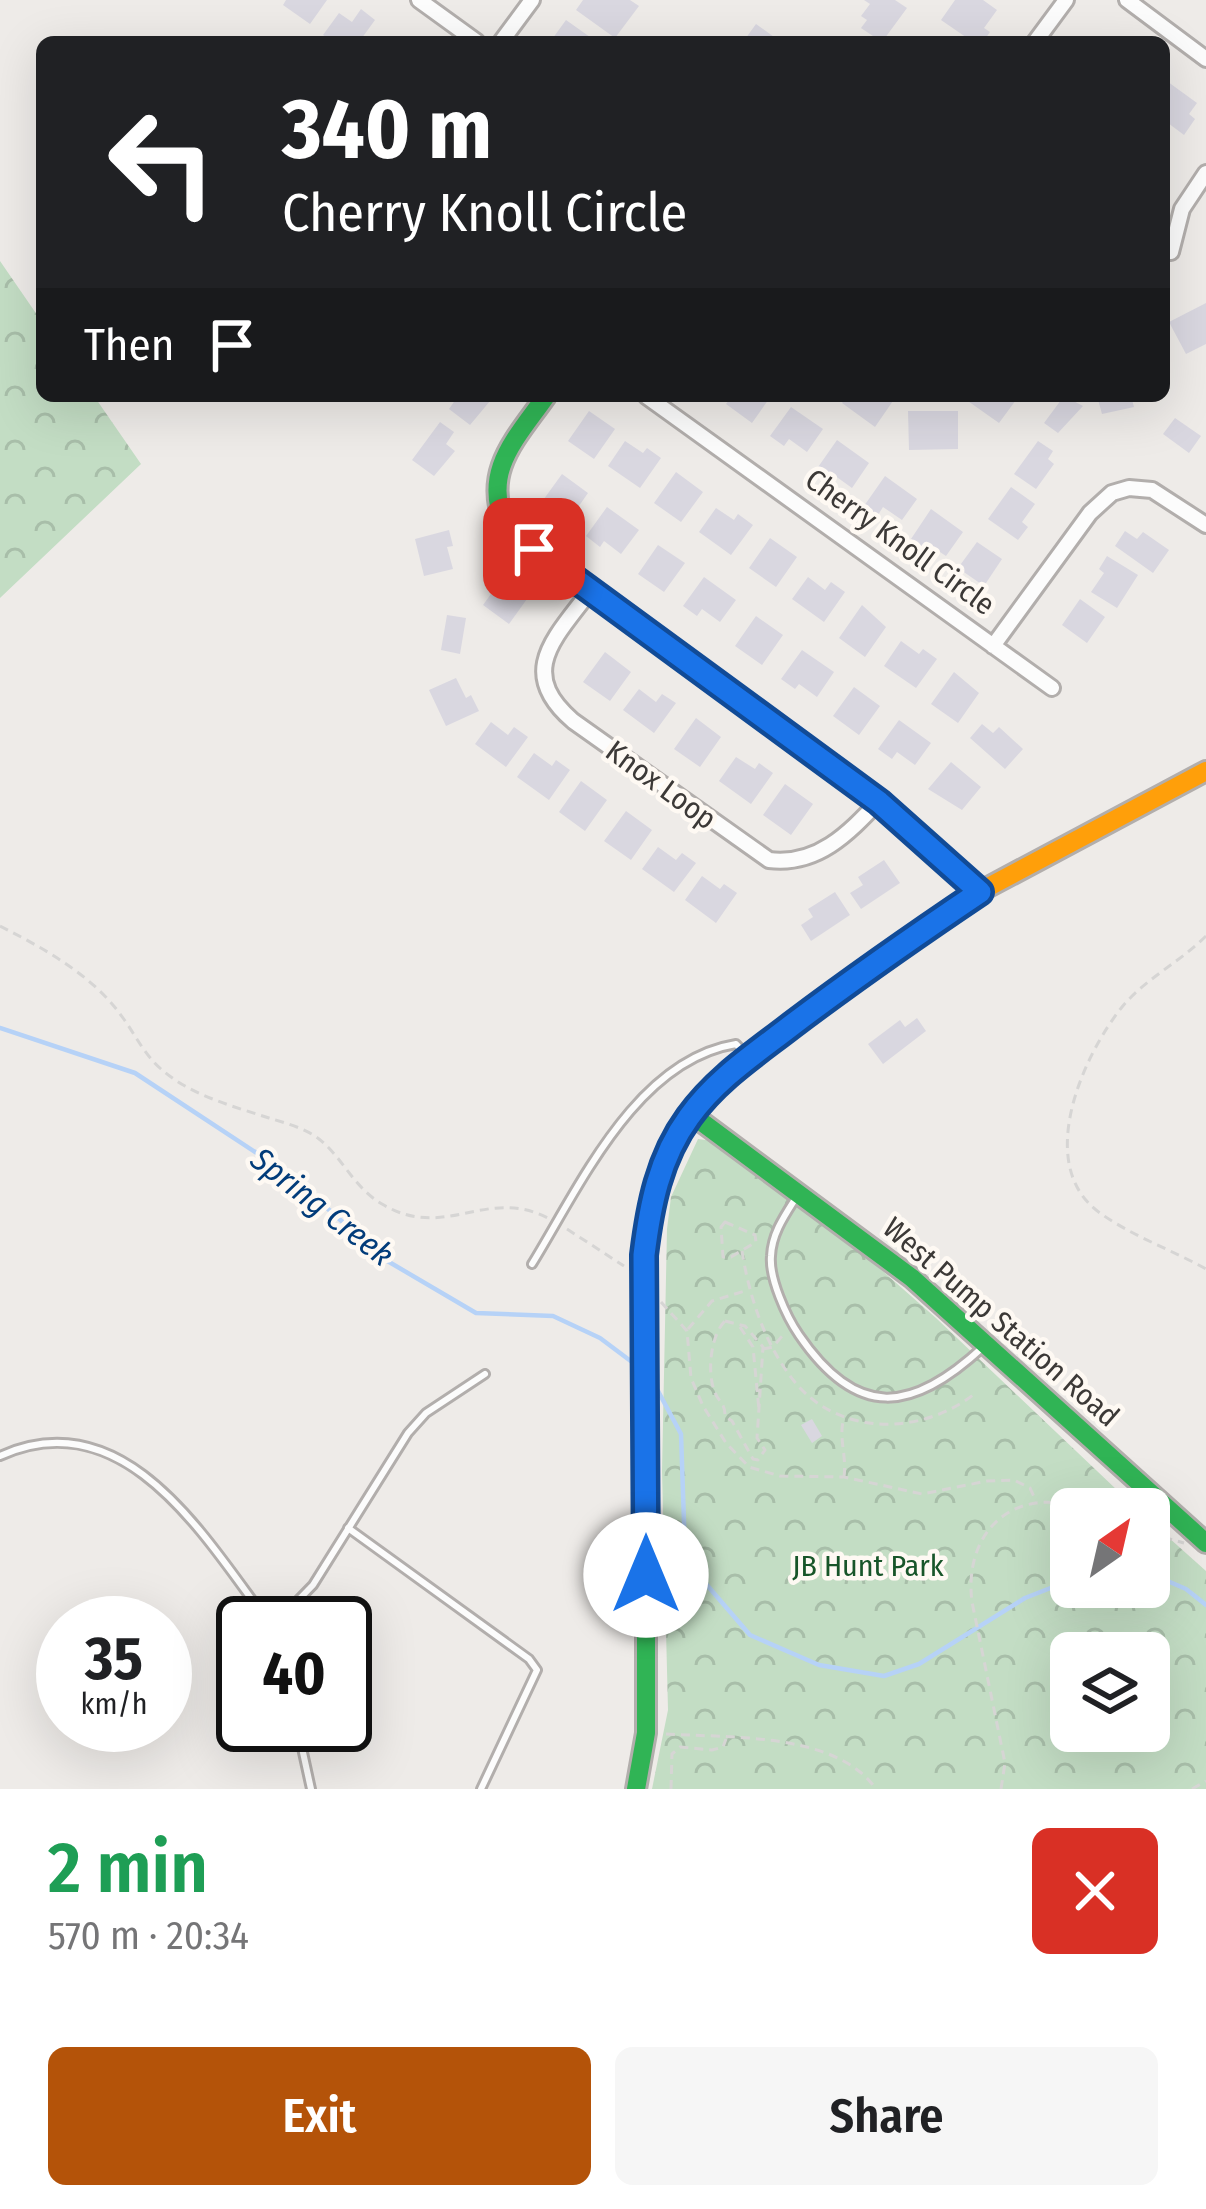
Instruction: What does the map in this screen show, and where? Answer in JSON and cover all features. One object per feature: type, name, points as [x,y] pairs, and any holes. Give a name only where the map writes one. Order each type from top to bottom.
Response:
[{"type":"street","points":[[419,0],[469,36]]},
{"type":"street","points":[[505,36],[532,0]]},
{"type":"street","points":[[1039,36],[1066,0]]},
{"type":"street","points":[[1127,0],[1206,59]]},
{"type":"street","points":[[1171,252],[1181,209],[1206,173]]},
{"type":"street","points":[[542,402],[499,464],[494,502],[506,528],[879,802],[980,892]]},
{"type":"street","name":"Cherry Knoll Circle","points":[[654,402],[993,646],[1090,513],[1112,493],[1130,488],[1153,490],[1206,525]]},
{"type":"street","name":"Knox Loop","points":[[590,591],[555,638],[543,668],[547,692],[557,707],[591,734],[769,860],[789,862],[812,856],[879,802]]},
{"type":"street","points":[[993,646],[1052,688]]},
{"type":"street","points":[[636,1789],[646,1733],[644,1255],[650,1208],[662,1169],[691,1114],[749,1058],[871,965],[980,892],[1206,771]]},
{"type":"street","name":"West Pump Station Road","points":[[691,1114],[912,1278],[1197,1541]]},
{"type":"lane","points":[[532,1264],[627,1112],[656,1083],[719,1047],[736,1044],[749,1058]]},
{"type":"lane","points":[[798,1193],[777,1229],[770,1259],[792,1325],[836,1381],[862,1393],[903,1397],[935,1387],[986,1344]]},
{"type":"lane","points":[[301,1596],[313,1585],[408,1433],[426,1413],[484,1373]]},
{"type":"lane","points":[[0,1456],[22,1446],[67,1445],[110,1452],[139,1468],[176,1504],[250,1596]]},
{"type":"lane","points":[[348,1528],[529,1659],[537,1670],[481,1789]]},
{"type":"lane","points":[[303,1752],[311,1789]]},
{"type":"path","points":[[0,926],[34,943],[95,986],[164,1072],[214,1099],[318,1138],[350,1178],[380,1203],[411,1218],[436,1221],[499,1205],[518,1206],[596,1244],[635,1274]]},
{"type":"path","points":[[1206,936],[1124,1004],[1105,1033],[1079,1088],[1066,1152],[1076,1185],[1098,1212],[1206,1269]]},
{"type":"path","points":[[725,1222],[752,1233],[753,1244],[723,1257],[725,1222]]},
{"type":"path","points":[[687,1331],[712,1301],[748,1290]]},
{"type":"path","points":[[661,1303],[687,1331],[691,1378],[703,1406],[726,1443],[749,1467],[781,1476],[844,1477],[922,1495],[987,1480],[1014,1480],[1030,1488],[1036,1501]]},
{"type":"path","points":[[725,1321],[753,1334],[763,1349],[758,1438],[765,1450],[758,1460],[724,1416],[724,1402],[713,1389],[711,1366],[716,1331],[725,1321]]},
{"type":"path","points":[[737,1324],[753,1347],[760,1417]]},
{"type":"path","points":[[763,1349],[773,1347],[792,1325]]},
{"type":"path","points":[[862,1393],[863,1422]]},
{"type":"path","points":[[844,1477],[847,1452],[840,1433],[845,1416]]},
{"type":"path","points":[[1000,1789],[1005,1763],[972,1602],[972,1556],[983,1536],[1004,1516],[1036,1501],[1050,1503]]},
{"type":"path","points":[[646,1733],[759,1739],[837,1755],[863,1772],[876,1789]]},
{"type":"path","points":[[671,1789],[672,1754],[680,1747],[723,1747],[727,1738]]},
{"type":"path","points":[[1192,1789],[1206,1781]]},
{"type":"green space","points":[[0,261],[36,313],[36,402],[98,402],[141,464],[0,598]]},
{"type":"green space","name":"JB Hunt Park","points":[[698,1139],[721,1142],[795,1194],[936,1318],[1115,1488],[1050,1488],[1050,1608],[1170,1608],[1170,1539],[1206,1571],[1206,1789],[652,1789],[668,1710],[662,1471],[671,1197]]},
{"type":"building","points":[[286,0],[327,0],[310,24],[283,5]]},
{"type":"building","points":[[583,0],[630,0],[639,6],[616,36],[576,10]]},
{"type":"building","points":[[864,0],[895,0],[907,8],[886,36],[873,36],[861,28],[867,20],[861,16],[870,4]]},
{"type":"building","points":[[955,0],[983,0],[997,10],[984,28],[990,32],[987,36],[964,36],[941,20]]},
{"type":"building","points":[[361,9],[375,20],[363,36],[323,35],[339,13],[352,22]]},
{"type":"building","points":[[566,20],[589,36],[554,36]]},
{"type":"building","points":[[756,24],[773,36],[747,36]]},
{"type":"building","points":[[1170,83],[1197,103],[1189,114],[1195,119],[1184,135],[1170,124]]},
{"type":"building","points":[[1206,303],[1206,344],[1186,354],[1170,321]]},
{"type":"building","points":[[454,402],[489,402],[470,425],[449,409]]},
{"type":"building","points":[[728,402],[767,402],[752,423]]},
{"type":"building","points":[[843,402],[892,402],[875,427]]},
{"type":"building","points":[[969,402],[1015,402],[999,423]]},
{"type":"building","points":[[1060,402],[1083,406],[1058,433],[1044,423]]},
{"type":"building","points":[[1099,402],[1133,402],[1134,407],[1102,414]]},
{"type":"building","points":[[791,407],[823,429],[807,452],[789,439],[784,446],[770,436]]},
{"type":"building","points":[[589,411],[615,429],[594,459],[568,441]]},
{"type":"building","points":[[908,411],[958,411],[958,449],[909,450]]},
{"type":"building","points":[[1175,418],[1201,436],[1189,453],[1163,434]]},
{"type":"building","points":[[440,422],[454,432],[446,444],[455,451],[434,476],[412,460]]},
{"type":"building","points":[[837,440],[869,463],[852,488],[816,470]]},
{"type":"building","points":[[625,441],[661,458],[640,488],[608,466]]},
{"type":"building","points":[[1038,441],[1053,451],[1048,459],[1054,464],[1036,489],[1014,474]]},
{"type":"building","points":[[676,472],[703,492],[681,522],[654,503]]},
{"type":"building","points":[[562,474],[588,493],[567,523],[541,503]]},
{"type":"building","points":[[885,476],[917,499],[902,520],[883,507],[878,515],[864,506]]},
{"type":"building","points":[[1011,487],[1035,504],[1022,522],[1028,527],[1018,540],[988,519]]},
{"type":"building","points":[[607,507],[639,530],[621,554],[604,541],[600,547],[586,536]]},
{"type":"building","points":[[716,508],[734,520],[738,514],[753,525],[731,555],[699,532]]},
{"type":"building","points":[[931,509],[963,532],[946,556],[911,539]]},
{"type":"building","points":[[449,530],[453,546],[447,547],[453,569],[424,576],[415,539]]},
{"type":"building","points":[[1125,531],[1137,539],[1143,532],[1169,550],[1153,573],[1115,546]]},
{"type":"building","points":[[770,538],[797,557],[776,587],[749,568]]},
{"type":"building","points":[[977,542],[1002,559],[984,586],[958,568]]},
{"type":"building","points":[[658,545],[685,563],[664,592],[638,574]]},
{"type":"building","points":[[1107,556],[1138,575],[1117,608],[1091,592],[1104,573],[1099,569]]},
{"type":"building","points":[[704,577],[736,600],[720,622],[702,609],[697,616],[683,606]]},
{"type":"building","points":[[808,577],[825,590],[831,582],[845,592],[824,622],[792,599]]},
{"type":"building","points":[[501,580],[527,599],[509,624],[483,605]]},
{"type":"building","points":[[1080,599],[1105,617],[1087,643],[1062,625]]},
{"type":"building","points":[[862,605],[886,627],[865,657],[839,638]]},
{"type":"building","points":[[447,615],[466,618],[460,654],[441,650]]},
{"type":"building","points":[[756,616],[783,635],[762,665],[735,646]]},
{"type":"building","points":[[901,641],[937,659],[916,688],[884,666]]},
{"type":"building","points":[[802,650],[834,672],[817,697],[781,679]]},
{"type":"building","points":[[605,652],[631,672],[610,701],[583,682]]},
{"type":"building","points":[[954,672],[979,693],[958,723],[931,704]]},
{"type":"building","points":[[456,678],[479,711],[446,726],[429,690]]},
{"type":"building","points":[[854,687],[880,706],[859,735],[833,716]]},
{"type":"building","points":[[639,689],[656,702],[662,694],[676,703],[654,733],[623,710]]},
{"type":"building","points":[[696,718],[721,737],[700,767],[674,749]]},
{"type":"building","points":[[899,720],[931,743],[915,765],[897,752],[892,759],[878,749]]},
{"type":"building","points":[[491,722],[508,735],[514,727],[528,737],[506,767],[475,744]]},
{"type":"building","points":[[982,724],[993,733],[999,727],[1023,749],[1005,769],[970,738]]},
{"type":"building","points":[[534,753],[552,766],[556,760],[570,770],[549,800],[517,777]]},
{"type":"building","points":[[736,757],[755,769],[759,763],[773,773],[751,804],[719,781]]},
{"type":"building","points":[[951,762],[981,787],[962,810],[928,789]]},
{"type":"building","points":[[581,781],[607,800],[585,831],[559,812]]},
{"type":"building","points":[[785,784],[813,804],[791,835],[763,815]]},
{"type":"building","points":[[626,811],[652,830],[631,860],[604,841]]},
{"type":"building","points":[[658,847],[676,860],[682,853],[696,863],[674,892],[642,869]]},
{"type":"building","points":[[884,860],[900,883],[861,909],[850,893],[863,885],[858,877]]},
{"type":"building","points":[[702,876],[720,889],[724,884],[737,893],[716,923],[685,900]]},
{"type":"building","points":[[835,892],[850,915],[811,941],[801,925],[813,917],[808,909]]},
{"type":"building","points":[[917,1018],[926,1031],[883,1064],[868,1044],[900,1020],[905,1027]]},
{"type":"building","points":[[812,1419],[822,1436],[812,1443],[801,1425]]},
{"type":"waterway","name":"Spring Creek","points":[[0,1028],[135,1073],[290,1175],[384,1259],[476,1313],[553,1316],[600,1338],[636,1365]]},
{"type":"waterway","name":"Spring Creek","points":[[650,1376],[681,1434],[685,1551],[700,1577],[750,1635],[819,1665],[884,1676],[919,1664],[1025,1598],[1050,1588]]},
{"type":"waterway","name":"Spring Creek","points":[[1170,1582],[1206,1605]]},
{"type":"traffic: fast","points":[[542,402],[513,442],[499,473],[499,508],[506,528],[792,738]]},
{"type":"traffic: fast","points":[[691,1114],[912,1278],[1206,1543]]},
{"type":"traffic: fast","points":[[636,1789],[646,1733],[646,1575]]},
{"type":"traffic: slow","points":[[644,1255],[661,1169],[691,1114],[735,1068],[871,965],[979,892],[1206,771]]},
{"type":"traffic: jam","points":[[792,738],[879,801],[979,892]]},
{"type":"traffic: jam","points":[[644,1255],[646,1575]]},
{"type":"route","points":[[534,549],[879,802],[980,892],[871,965],[735,1068],[680,1132],[650,1208],[644,1255],[646,1575]]}]
